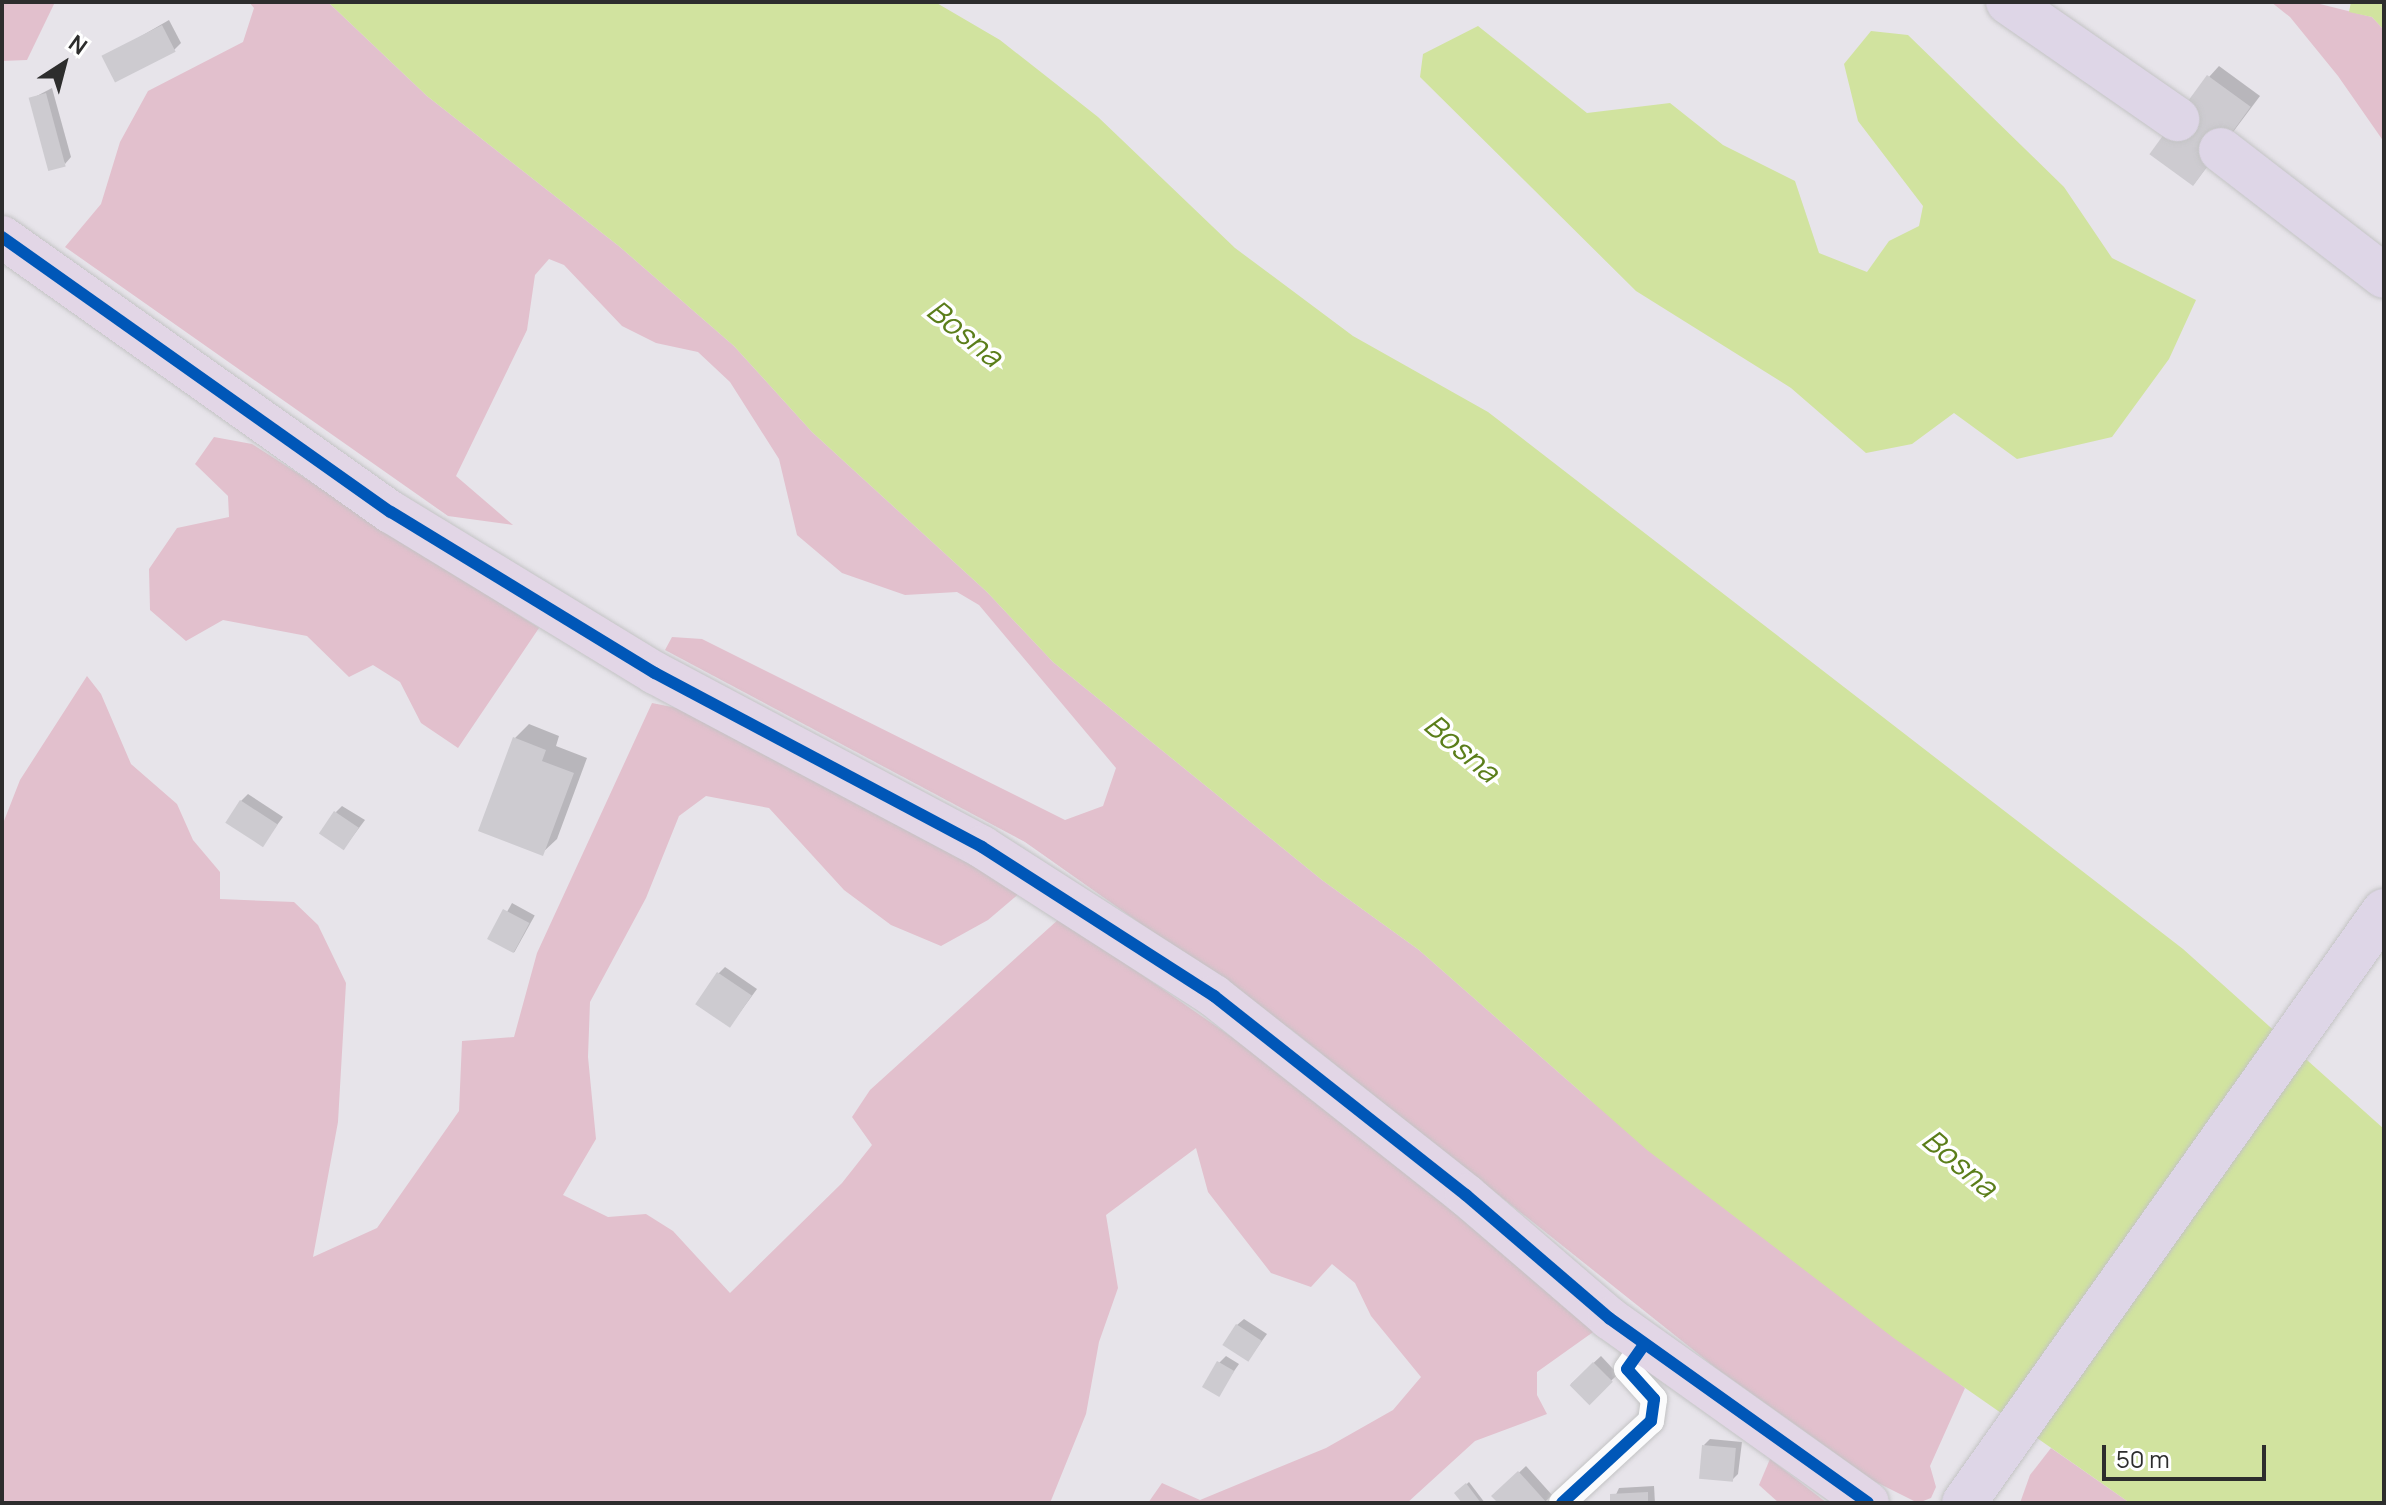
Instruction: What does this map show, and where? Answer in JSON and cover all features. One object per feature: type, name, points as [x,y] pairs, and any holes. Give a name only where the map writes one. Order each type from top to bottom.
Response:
[{"type":"highway","points":[[2008,2],[2177,119]]},
{"type":"highway","points":[[2221,150],[2384,276]]},
{"type":"highway","points":[[1974,1495],[2384,911]]},
{"type":"main road","points":[[8,249],[391,512],[655,673],[982,847],[1214,996],[1466,1195],[1644,1345],[1868,1503]]},
{"type":"street","points":[[1562,1503],[1651,1421],[1654,1399],[1627,1369],[1644,1345]]},
{"type":"shaded area","points":[[2,2],[55,2],[27,60],[2,61]]},
{"type":"shaded area","points":[[249,2],[328,2],[427,96],[620,247],[734,346],[812,432],[987,592],[1053,662],[1322,880],[1419,950],[1589,1099],[1965,1388],[1930,1466],[1936,1487],[1931,1498],[1918,1503],[1874,1481],[1716,1368],[1293,1031],[1025,842],[665,650],[672,637],[702,639],[1065,820],[1103,806],[1116,768],[979,605],[957,592],[905,595],[842,573],[797,535],[779,459],[730,382],[698,352],[656,343],[622,326],[564,265],[549,259],[535,275],[527,330],[456,476],[513,525],[448,516],[65,247],[101,204],[120,142],[148,91],[243,42],[254,8]]},
{"type":"shaded area","points":[[2271,2],[2312,2],[2372,17],[2384,30],[2384,142],[2338,76],[2290,17]]},
{"type":"shaded area","points":[[214,437],[252,444],[539,628],[458,748],[421,723],[400,682],[373,665],[349,677],[307,636],[223,620],[186,641],[150,610],[149,569],[177,528],[229,517],[228,496],[195,464]]},
{"type":"shaded area","points":[[87,676],[101,694],[131,764],[177,804],[193,840],[220,872],[220,899],[294,902],[318,925],[346,983],[338,1122],[313,1257],[377,1228],[459,1111],[462,1041],[514,1037],[537,953],[652,703],[677,708],[1022,891],[988,920],[941,946],[891,925],[844,890],[769,808],[706,796],[679,816],[646,898],[590,1002],[588,1057],[596,1139],[563,1195],[608,1217],[646,1214],[673,1231],[730,1293],[842,1183],[872,1145],[852,1117],[870,1090],[1060,918],[1288,1076],[1596,1330],[1537,1372],[1537,1395],[1547,1414],[1475,1441],[1407,1503],[1148,1503],[1162,1483],[1200,1500],[1326,1448],[1393,1410],[1421,1377],[1371,1316],[1355,1283],[1332,1264],[1311,1287],[1271,1273],[1208,1192],[1196,1148],[1106,1215],[1118,1288],[1099,1342],[1086,1414],[1050,1503],[2,1503],[2,826],[20,780]]},
{"type":"shaded area","points":[[2051,1448],[2130,1503],[2020,1503],[2030,1475]]},
{"type":"shaded area","points":[[1770,1459],[1827,1503],[1779,1503],[1759,1485]]},
{"type":"water","name":"Bosna","points":[[328,2],[935,2],[1000,40],[1098,117],[1235,248],[1353,336],[1488,412],[2183,949],[2384,1129],[2384,1503],[2130,1503],[1895,1339],[1647,1150],[1419,950],[1322,880],[1053,662],[987,592],[812,432],[734,346],[620,247],[427,96]]},
{"type":"water","points":[[2351,2],[2384,2],[2384,30],[2372,17],[2349,12]]},
{"type":"water","points":[[1478,26],[1587,113],[1670,103],[1723,145],[1795,181],[1819,253],[1867,272],[1889,241],[1919,226],[1923,206],[1858,121],[1844,64],[1871,31],[1908,35],[2064,187],[2112,258],[2196,300],[2169,359],[2112,437],[2017,459],[1954,413],[1912,444],[1866,453],[1791,388],[1636,291],[1420,77],[1423,54]]},
{"type":"building","points":[[162,25],[176,52],[115,83],[101,56]]},
{"type":"building","points":[[2207,75],[2251,107],[2193,186],[2149,154]]},
{"type":"building","points":[[46,93],[66,166],[48,171],[29,98]]},
{"type":"building","points":[[513,737],[546,750],[542,761],[574,773],[543,856],[478,831]]},
{"type":"building","points":[[240,800],[278,825],[263,847],[225,823]]},
{"type":"building","points":[[334,811],[359,828],[344,850],[319,833]]},
{"type":"building","points":[[503,909],[529,923],[514,953],[487,939]]},
{"type":"building","points":[[717,972],[752,995],[730,1028],[695,1004]]},
{"type":"building","points":[[1236,1324],[1262,1341],[1248,1362],[1222,1345]]},
{"type":"building","points":[[1217,1361],[1234,1371],[1219,1397],[1202,1387]]},
{"type":"building","points":[[1593,1362],[1613,1382],[1589,1405],[1570,1385]]},
{"type":"building","points":[[1702,1445],[1736,1448],[1733,1482],[1699,1479]]},
{"type":"building","points":[[1518,1471],[1547,1503],[1498,1503],[1491,1496]]},
{"type":"building","points":[[1466,1483],[1481,1503],[1462,1503],[1454,1493]]},
{"type":"building","points":[[1648,1492],[1648,1503],[1610,1503],[1610,1494]]},
{"type":"cycle path","points":[[2,237],[391,512],[655,673],[982,847],[1214,996],[1466,1195],[1609,1318],[1868,1503]]},
{"type":"cycle path","points":[[1562,1503],[1651,1421],[1654,1399],[1627,1369],[1644,1345]]}]
